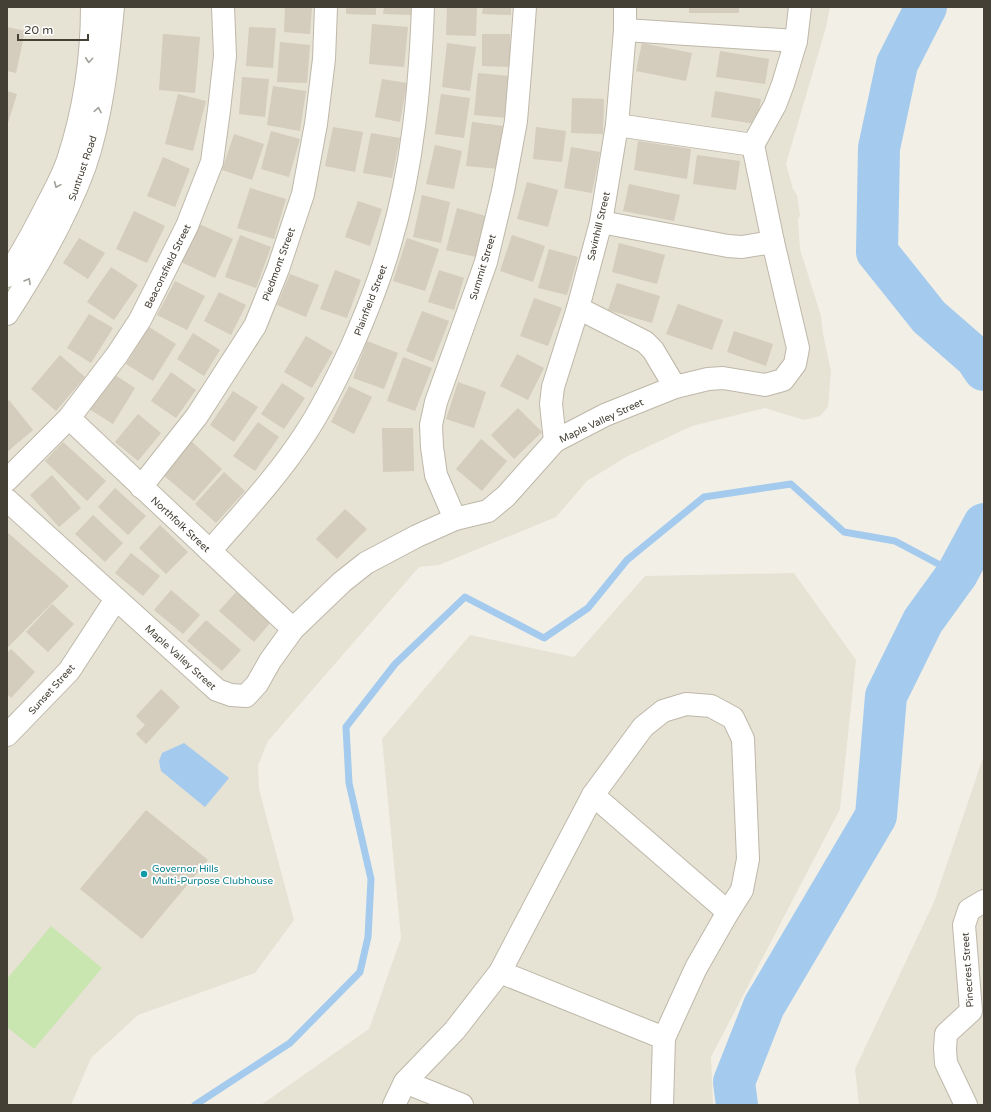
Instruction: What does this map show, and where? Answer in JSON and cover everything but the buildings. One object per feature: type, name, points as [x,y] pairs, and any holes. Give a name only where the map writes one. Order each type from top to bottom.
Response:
[{"type":"street","name":"Suntrust Road","points":[[7,276],[34,232],[67,162],[77,128],[89,66],[92,31],[92,7]]},
{"type":"street","name":"Suntrust Road","points":[[7,314],[27,282],[70,202],[85,165],[94,131],[106,69],[113,7]]},
{"type":"street","name":"Beaconsfield Street","points":[[7,480],[69,418],[117,355],[140,320],[187,226],[212,162],[225,56],[223,7]]},
{"type":"street","name":"Piedmont Street","points":[[141,487],[197,416],[255,326],[278,269],[302,194],[316,124],[324,59],[326,7]]},
{"type":"street","name":"Plainfield Street","points":[[210,551],[283,465],[306,433],[335,383],[373,295],[391,243],[413,134],[419,81],[423,7]]},
{"type":"street","name":"Summit Street","points":[[454,519],[436,475],[431,425],[436,402],[486,262],[503,191],[516,121],[522,60],[524,7]]},
{"type":"street","name":"Savinhill Street","points":[[555,441],[551,404],[553,387],[578,308],[601,222],[617,125],[625,30],[625,7]]},
{"type":"street","points":[[617,125],[754,145],[784,84],[796,41],[800,7]]},
{"type":"street","points":[[625,30],[796,41]]},
{"type":"street","name":"Maple Valley Street","points":[[7,500],[217,690],[232,695],[246,696],[257,684],[270,661],[293,629],[342,582],[366,563],[417,536],[454,519],[488,511],[506,496],[555,441],[605,415],[675,387],[708,379],[723,378],[765,385],[783,380],[795,364],[798,348],[773,242],[754,145]]},
{"type":"street","points":[[601,222],[728,246],[742,247],[773,242]]},
{"type":"street","points":[[578,308],[645,342],[653,350],[675,387]]},
{"type":"street","name":"Northfolk Street","points":[[69,418],[293,629]]},
{"type":"street","name":"Sunset Street","points":[[7,735],[69,671],[116,599]]},
{"type":"street","points":[[394,1105],[405,1082],[455,1030],[500,972],[593,796],[643,728],[663,711],[686,704],[711,706],[733,718],[743,739],[748,859],[742,890],[696,968],[664,1038],[662,1105]]},
{"type":"street","points":[[593,796],[728,912]]},
{"type":"street","name":"Pinecrest Street","points":[[966,1105],[946,1063],[946,1034],[977,1013],[964,925],[969,910],[984,901]]},
{"type":"street","points":[[500,972],[664,1038]]},
{"type":"street","points":[[405,1082],[462,1105]]},
{"type":"shaded area","points":[[7,7],[830,7],[826,27],[786,164],[793,189],[797,195],[800,215],[798,220],[800,249],[821,316],[823,334],[831,371],[828,407],[820,416],[804,420],[765,408],[692,426],[626,457],[587,481],[556,517],[439,565],[419,567],[268,741],[258,765],[259,789],[294,920],[255,973],[138,1015],[91,1058],[71,1105],[7,1105]]},
{"type":"shaded area","points":[[794,573],[856,660],[840,809],[711,1057],[713,1105],[261,1105],[369,1029],[401,938],[382,739],[470,635],[574,657],[645,576]]},
{"type":"shaded area","points":[[984,755],[984,1105],[859,1105],[855,1069],[934,902]]},
{"type":"green space","points":[[51,926],[102,968],[34,1049],[7,1027],[7,979]]},
{"type":"water","points":[[184,743],[229,778],[205,807],[161,771],[159,761],[162,753]]},
{"type":"waterway","points":[[926,7],[897,64],[879,148],[877,252],[929,317],[976,358],[984,370]]},
{"type":"waterway","points":[[195,1105],[290,1043],[360,972],[368,937],[371,879],[349,783],[346,727],[395,664],[465,597],[544,638],[588,608],[627,560],[704,497],[791,484],[844,532],[895,541],[957,574]]},
{"type":"waterway","points":[[737,1105],[734,1082],[764,1006],[876,816],[886,696],[923,621],[957,574],[984,524]]},
{"type":"place","name":"Governor Hills Multi-Purpose Clubhouse","points":[[144,874]]}]
